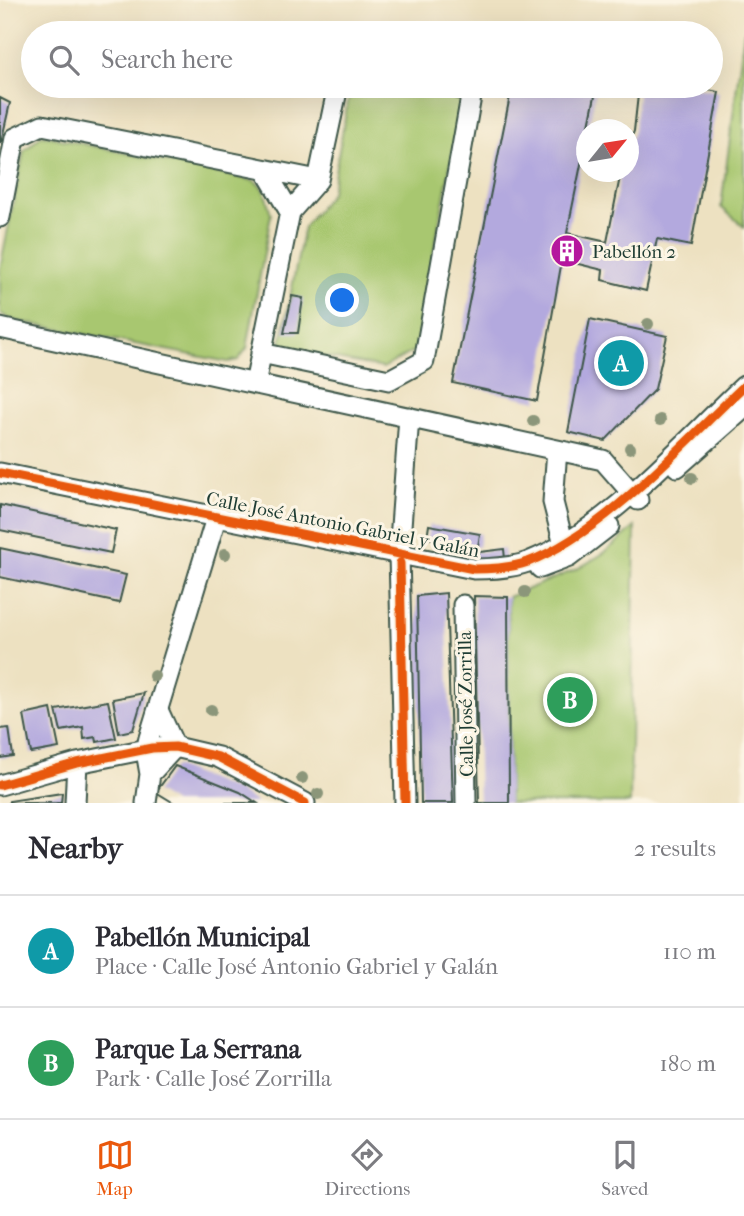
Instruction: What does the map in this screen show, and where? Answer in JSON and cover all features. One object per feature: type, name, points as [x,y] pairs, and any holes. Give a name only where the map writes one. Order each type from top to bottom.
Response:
[{"type":"street","points":[[255,384],[290,212],[318,180],[335,98]]},
{"type":"street","points":[[261,353],[389,380],[424,361],[471,98]]},
{"type":"street","points":[[0,217],[15,138],[42,125],[318,180]]},
{"type":"street","points":[[265,170],[290,212]]},
{"type":"street","points":[[0,328],[603,460],[635,496]]},
{"type":"street","name":"Calle José Antonio Gabriel y Galán","points":[[635,496],[744,386]]},
{"type":"street","name":"Calle José Antonio Gabriel y Galán","points":[[0,485],[400,559],[480,579],[535,570],[565,551],[744,408]]},
{"type":"street","points":[[405,803],[400,559],[408,417]]},
{"type":"street","points":[[557,450],[553,502],[565,551]]},
{"type":"street","name":"Calle José Antonio Gabriel y Galán","points":[[0,473],[215,523]]},
{"type":"street","points":[[146,803],[150,774],[146,751],[215,523]]},
{"type":"street","name":"Calle José Zorrilla","points":[[463,605],[466,803]]},
{"type":"street","points":[[158,710],[175,747]]},
{"type":"street","points":[[150,774],[175,747]]},
{"type":"street","points":[[0,785],[78,763],[175,747],[218,757],[266,779],[305,803]]},
{"type":"street","points":[[75,803],[78,763]]},
{"type":"green space","points":[[744,31],[744,227],[721,207]]},
{"type":"green space","points":[[349,98],[455,98],[462,103],[415,350],[383,368],[280,348],[304,227],[331,193]]},
{"type":"green space","points":[[42,135],[255,181],[264,190],[271,214],[247,348],[238,360],[228,362],[12,320],[0,313],[0,268],[24,151]]},
{"type":"green space","points":[[635,527],[630,803],[509,803],[508,597],[577,569],[604,553]]},
{"type":"building","points":[[0,98],[10,103],[1,143],[0,143]]},
{"type":"building","name":"Pabellón 2","points":[[510,98],[595,98],[590,119],[576,119],[577,182],[567,233],[607,242],[619,182],[639,182],[639,119],[635,119],[638,98],[718,98],[691,246],[657,239],[646,291],[602,280],[603,270],[562,260],[537,401],[453,383]]},
{"type":"building","points":[[292,296],[303,298],[298,333],[284,333]]},
{"type":"building","points":[[590,319],[667,336],[655,389],[605,441],[568,432]]},
{"type":"building","points":[[0,505],[116,530],[111,553],[0,530]]},
{"type":"building","points":[[429,525],[480,534],[478,547],[427,538]]},
{"type":"building","points":[[446,546],[480,552],[504,549],[505,559],[479,565],[444,559]]},
{"type":"building","points":[[0,548],[126,575],[119,603],[0,577]]},
{"type":"building","points":[[446,593],[453,803],[421,803],[417,596]]},
{"type":"building","points":[[474,596],[508,597],[509,803],[479,803]]},
{"type":"building","points":[[144,693],[133,730],[119,733],[113,699]]},
{"type":"building","points":[[108,701],[116,738],[97,742],[96,737],[84,739],[83,727],[61,731],[56,710]]},
{"type":"building","points":[[51,709],[59,748],[31,753],[24,715]]},
{"type":"building","points":[[9,728],[13,756],[0,758],[0,729]]},
{"type":"building","points":[[175,766],[240,792],[257,803],[174,803],[156,792]]},
{"type":"building","points":[[62,793],[61,803],[9,803],[9,801]]},
{"type":"cycle path","points":[[0,473],[474,569],[501,568],[528,562],[586,530],[642,484],[744,386]]},
{"type":"cycle path","points":[[400,563],[405,803]]},
{"type":"cycle path","points":[[0,785],[77,763],[152,748],[175,747],[218,757],[305,803]]},
{"type":"place","name":"Pabellón 2","points":[[567,251]]},
{"type":"place","name":"Pabellón Municipal","points":[[621,363]]},
{"type":"place","name":"Parque La Serrana","points":[[570,700]]}]
